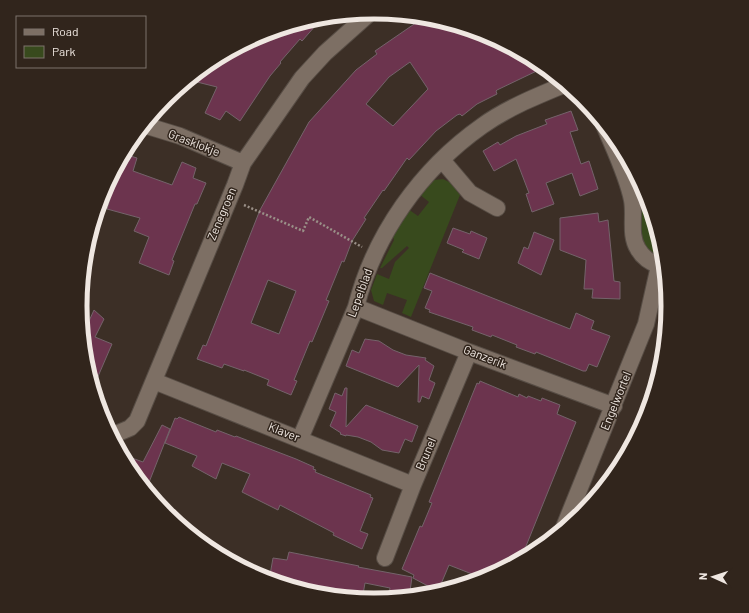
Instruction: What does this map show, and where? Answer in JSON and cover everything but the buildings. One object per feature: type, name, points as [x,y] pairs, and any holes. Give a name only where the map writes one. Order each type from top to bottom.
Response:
[{"type":"street","name":"Zenegroen","points":[[117,434],[130,428],[137,421],[243,163],[302,78],[325,53],[362,20]]},
{"type":"street","name":"Lepelblad","points":[[300,439],[356,307],[361,286],[374,255],[404,204],[428,174],[442,160],[482,126],[532,98],[560,87]]},
{"type":"street","name":"Grasklokje","points":[[150,127],[180,136],[243,163]]},
{"type":"street","name":"Engelwortel","points":[[611,142],[629,190],[633,211],[633,233],[637,248],[645,258],[659,265]]},
{"type":"street","points":[[442,160],[470,193],[497,208]]},
{"type":"street","name":"Engelwortel","points":[[567,520],[646,324],[660,273]]},
{"type":"street","name":"Ganzerik","points":[[356,307],[469,352],[614,406]]},
{"type":"street","name":"Brunel","points":[[385,558],[469,352]]},
{"type":"street","name":"Klaver","points":[[154,381],[414,485]]},
{"type":"path","points":[[229,198],[303,231],[309,217],[374,255]]},
{"type":"green space","points":[[443,179],[451,183],[460,195],[411,317],[402,313],[407,300],[387,293],[383,305],[374,301],[371,290],[377,274],[389,279],[395,262],[409,248],[407,246],[382,268],[380,268],[394,240],[392,234],[408,209],[418,216],[429,202],[419,194],[434,180]]},
{"type":"green space","points":[[635,185],[647,214],[657,257],[646,250],[640,235]]}]
